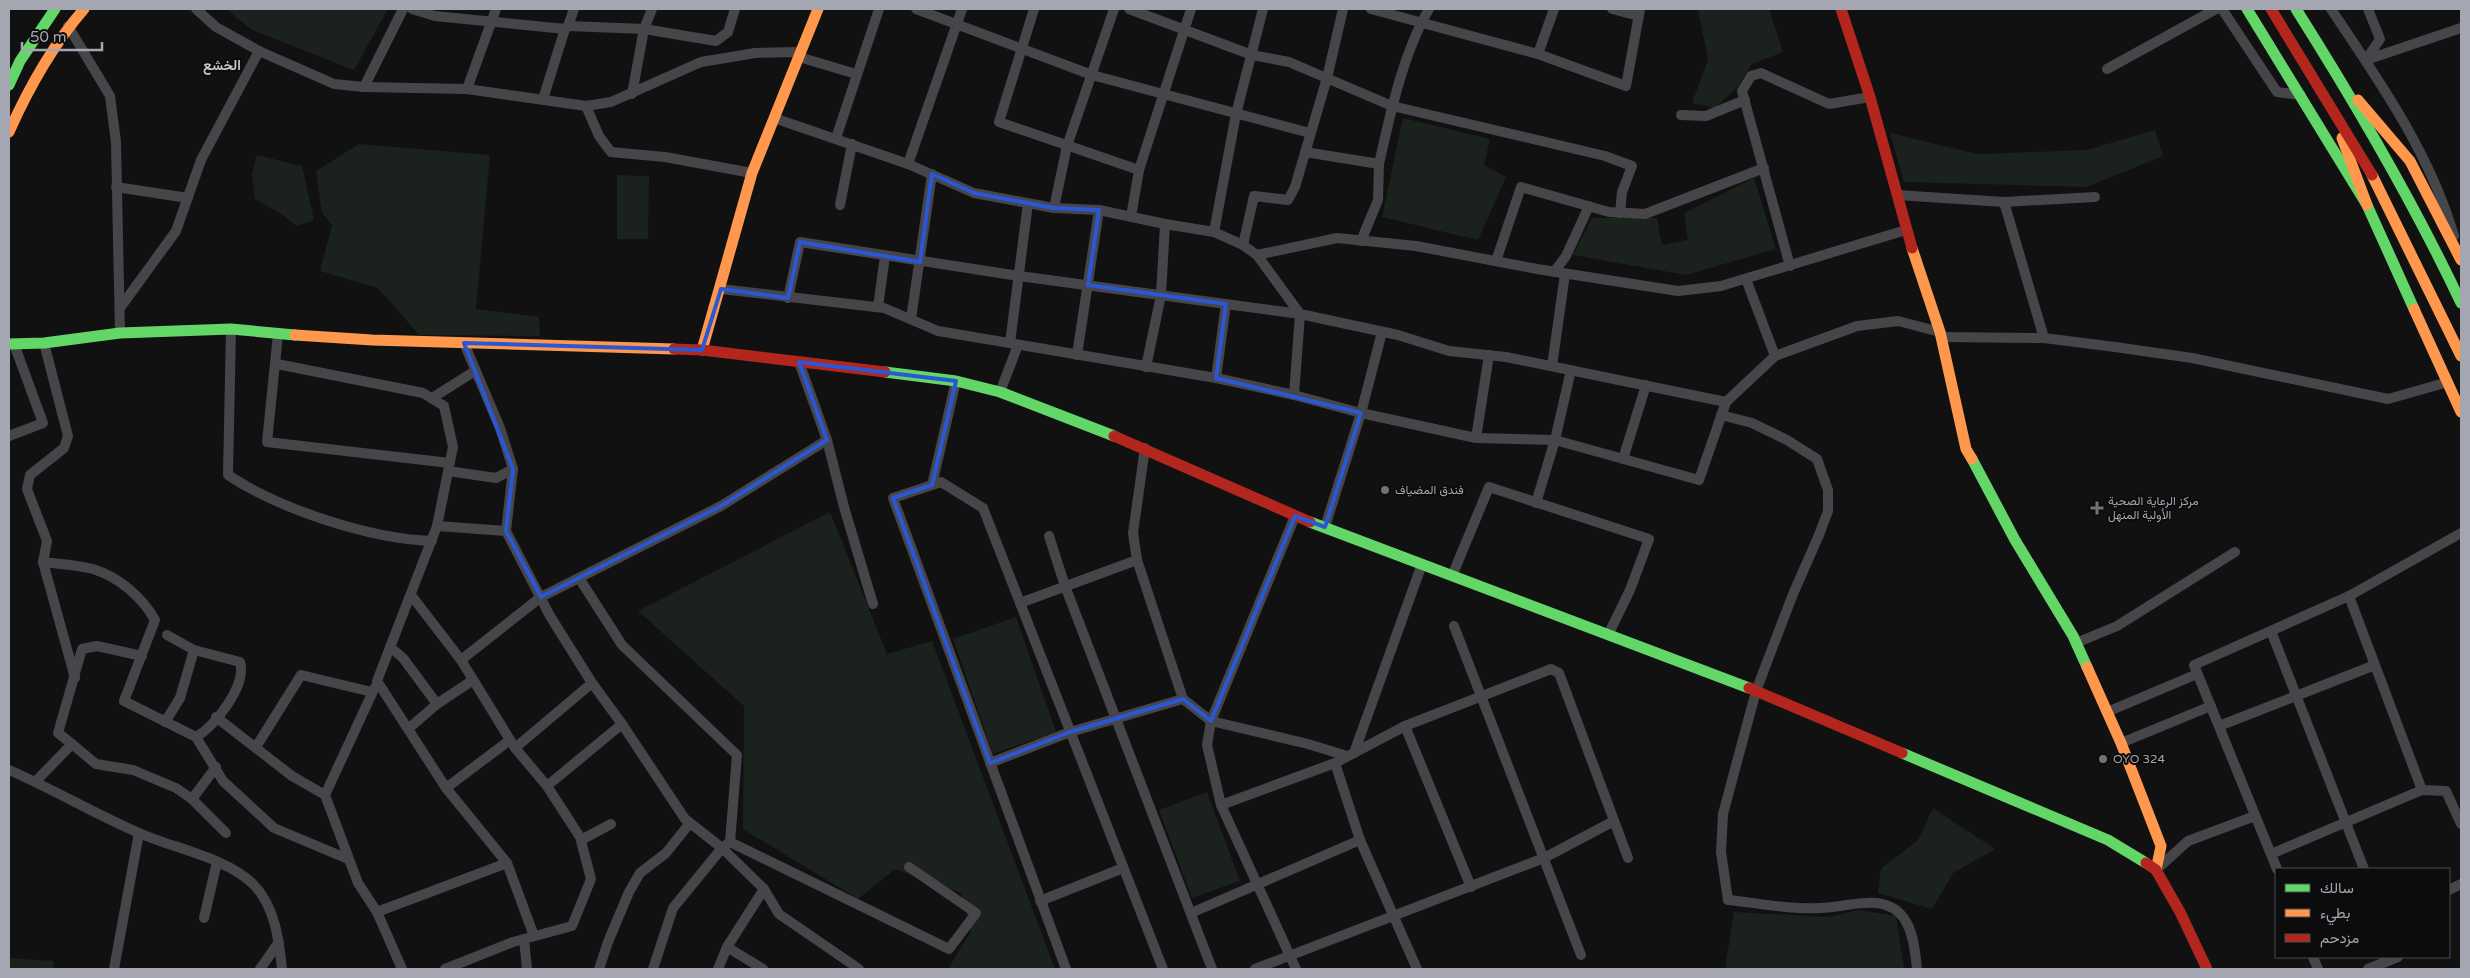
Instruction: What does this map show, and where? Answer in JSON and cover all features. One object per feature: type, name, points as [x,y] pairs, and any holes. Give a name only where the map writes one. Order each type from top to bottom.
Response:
[{"type":"street","points":[[9,85],[20,61],[55,9]]},
{"type":"street","points":[[9,132],[37,73],[68,26],[84,9]]},
{"type":"street","points":[[196,9],[216,27],[259,51],[334,84],[364,87],[467,89],[586,106],[611,102],[632,94],[701,62],[754,53],[800,55],[856,74]]},
{"type":"street","points":[[364,87],[404,9]]},
{"type":"street","points":[[412,9],[435,16],[491,23],[644,30],[716,41],[728,32],[735,9]]},
{"type":"street","points":[[467,89],[496,9]]},
{"type":"street","points":[[543,99],[574,9]]},
{"type":"street","points":[[632,94],[644,30],[652,9]]},
{"type":"street","points":[[702,350],[721,290],[752,173],[818,9]]},
{"type":"street","points":[[836,138],[879,9]]},
{"type":"street","points":[[916,9],[1092,75],[1310,133]]},
{"type":"street","points":[[908,164],[962,9]]},
{"type":"street","points":[[1034,9],[999,122],[1139,170]]},
{"type":"street","points":[[1054,208],[1067,146],[1114,9]]},
{"type":"street","points":[[1129,9],[1252,55],[1289,62],[1392,106],[1605,156],[1632,166],[1622,192],[1620,213]]},
{"type":"street","points":[[1131,217],[1139,170],[1191,9]]},
{"type":"street","points":[[1214,232],[1236,114],[1263,9]]},
{"type":"street","points":[[1244,245],[1254,196],[1288,200],[1295,187],[1327,78],[1343,9]]},
{"type":"street","points":[[1371,9],[1538,54],[1626,86],[1639,12],[1612,9]]},
{"type":"street","points":[[1361,241],[1378,200],[1380,164],[1392,106],[1420,23],[1429,9]]},
{"type":"street","points":[[1538,54],[1554,9]]},
{"type":"street","points":[[1841,9],[1870,97],[1906,230],[1940,334],[1966,450],[2015,540],[2076,643],[2120,743],[2161,846],[2156,870]]},
{"type":"street","points":[[2107,69],[2216,9]]},
{"type":"street","points":[[2222,9],[2277,92],[2301,95]]},
{"type":"street","points":[[2247,9],[2367,205]]},
{"type":"street","points":[[2271,9],[2369,170],[2402,232],[2460,353]]},
{"type":"street","points":[[2296,9],[2344,84],[2435,248],[2461,303]]},
{"type":"street","points":[[2331,9],[2366,60],[2416,146],[2446,210],[2460,258]]},
{"type":"street","points":[[2366,60],[2380,39],[2368,9]]},
{"type":"street","points":[[68,26],[110,96],[116,142],[120,333]]},
{"type":"street","points":[[2366,60],[2461,28]]},
{"type":"street","points":[[120,308],[176,230],[201,160],[259,51]]},
{"type":"street","points":[[1790,266],[1742,91],[1751,76],[1761,73],[1829,104],[1870,97]]},
{"type":"street","points":[[2344,84],[2410,161],[2460,258]]},
{"type":"street","points":[[2327,99],[2367,205],[2461,412]]},
{"type":"street","points":[[1681,115],[1706,116],[1745,100]]},
{"type":"street","points":[[586,106],[599,136],[611,152],[665,156],[752,173]]},
{"type":"street","points":[[774,118],[908,164],[974,193],[1054,208],[1099,210],[1214,232],[1244,245],[1257,255],[1300,314],[1294,395]]},
{"type":"street","points":[[840,205],[852,144]]},
{"type":"street","points":[[1305,152],[1380,164]]},
{"type":"street","points":[[1496,262],[1520,187],[1620,213],[1645,214],[1764,168]]},
{"type":"street","points":[[911,319],[932,174]]},
{"type":"street","points":[[116,187],[188,198]]},
{"type":"street","points":[[1897,195],[2004,202],[2095,197]]},
{"type":"street","points":[[2004,202],[2044,338]]},
{"type":"street","points":[[1000,392],[1014,344],[1019,276],[1028,203]]},
{"type":"street","points":[[1554,272],[1566,256],[1589,206]]},
{"type":"street","points":[[1077,355],[1099,210]]},
{"type":"street","points":[[1146,367],[1160,295],[1165,224]]},
{"type":"street","points":[[1257,255],[1337,238],[1416,246],[1565,274],[1678,290],[1721,286],[1906,230]]},
{"type":"street","points":[[788,298],[800,242],[920,262],[1300,314],[1382,332],[1449,351],[1489,355],[1552,366],[1726,402]]},
{"type":"street","points":[[878,307],[885,256]]},
{"type":"street","points":[[1552,366],[1565,274]]},
{"type":"street","points":[[1746,278],[1775,356]]},
{"type":"street","points":[[721,290],[878,307],[938,331],[1216,378],[1476,438],[1555,440],[1698,480],[1726,402],[1775,356],[1857,326],[1898,321],[1940,334],[2044,338],[2192,358],[2388,399],[2448,382]]},
{"type":"street","points":[[1216,378],[1226,304]]},
{"type":"street","points":[[231,329],[228,475],[245,486],[294,508],[356,529],[410,540],[432,541]]},
{"type":"street","points":[[9,436],[43,423],[11,344],[44,344],[120,333],[231,329],[278,334],[464,343],[702,350],[956,381],[1000,392],[1145,448],[1295,516],[1756,692],[2108,840],[2156,870],[2180,912],[2207,969]]},
{"type":"street","points":[[1325,527],[1361,413],[1382,332]]},
{"type":"street","points":[[278,334],[277,364],[267,442],[449,467],[496,478],[513,469]]},
{"type":"street","points":[[464,343],[500,428],[513,469],[506,531],[550,616],[592,683],[622,724],[685,819],[726,845],[949,950],[976,913],[909,867]]},
{"type":"street","points":[[44,344],[68,436],[64,448],[30,475],[28,489],[47,542],[43,562],[75,678]]},
{"type":"street","points":[[1476,438],[1489,355]]},
{"type":"street","points":[[799,362],[827,440],[844,507],[873,604]]},
{"type":"street","points":[[277,364],[423,393],[444,406],[453,447],[437,526],[432,541],[377,681],[325,795]]},
{"type":"street","points":[[1536,503],[1555,440],[1571,370]]},
{"type":"street","points":[[432,398],[475,371]]},
{"type":"street","points":[[932,485],[956,381]]},
{"type":"street","points":[[1623,459],[1646,385]]},
{"type":"street","points":[[1721,415],[1752,423],[1787,440],[1816,459],[1828,490],[1828,511],[1756,692],[1722,814],[1721,852],[1728,900],[1811,908],[1869,902],[1897,910],[1905,918],[1912,933],[1917,969]]},
{"type":"street","points":[[461,660],[541,597],[721,506],[827,440]]},
{"type":"street","points":[[1145,448],[1133,533],[1137,560],[1183,699],[1211,721],[1350,755]]},
{"type":"street","points":[[1066,969],[893,498],[941,482],[983,508],[1163,969]]},
{"type":"street","points":[[1452,576],[1489,487],[1649,539],[1630,590],[1608,635]]},
{"type":"street","points":[[1295,516],[1211,721],[1207,745],[1221,806],[1296,969]]},
{"type":"street","points":[[437,526],[506,531]]},
{"type":"street","points":[[2277,868],[2194,665],[2349,596],[2461,533]]},
{"type":"street","points":[[1049,536],[1065,586],[1212,969]]},
{"type":"street","points":[[2076,643],[2117,626],[2235,552]]},
{"type":"street","points":[[1020,603],[1137,560]]},
{"type":"street","points":[[43,562],[94,570],[128,587],[147,605],[155,620],[124,701],[196,737],[223,781],[274,828],[348,859]]},
{"type":"street","points":[[1350,755],[1422,564]]},
{"type":"street","points":[[579,578],[622,645],[737,755],[726,845],[673,908],[653,969]]},
{"type":"street","points":[[411,595],[461,660],[512,744],[547,786],[581,840],[591,879],[572,926],[534,936],[445,969]]},
{"type":"street","points":[[2349,596],[2422,790]]},
{"type":"street","points":[[1454,626],[1581,954]]},
{"type":"street","points":[[2271,631],[2364,868]]},
{"type":"street","points":[[168,635],[194,650],[240,662],[243,671],[234,694],[206,731],[196,737]]},
{"type":"street","points":[[142,656],[97,646],[82,649],[58,733],[96,764],[133,770],[176,788],[192,799],[226,833]]},
{"type":"street","points":[[390,647],[403,658],[437,704]]},
{"type":"street","points":[[165,722],[180,698],[194,650]]},
{"type":"street","points":[[2219,726],[2375,665]]},
{"type":"street","points":[[1221,806],[1334,763],[1405,726],[1551,668],[1559,673],[1628,858]]},
{"type":"street","points":[[2107,712],[2197,674]]},
{"type":"street","points":[[256,747],[301,675],[372,692]]},
{"type":"street","points":[[408,729],[437,704],[474,680]]},
{"type":"street","points":[[377,681],[446,788],[507,863],[534,936]]},
{"type":"street","points":[[446,788],[512,744],[592,683]]},
{"type":"street","points":[[990,763],[1070,732],[1183,699]]},
{"type":"street","points":[[2120,743],[2211,706]]},
{"type":"street","points":[[216,718],[292,776],[325,795],[358,883],[377,912],[402,969]]},
{"type":"street","points":[[547,786],[622,724]]},
{"type":"street","points":[[1405,726],[1471,887]]},
{"type":"street","points":[[36,781],[72,744]]},
{"type":"street","points":[[1334,763],[1360,840],[1417,969]]},
{"type":"street","points":[[192,799],[216,767]]},
{"type":"street","points":[[9,770],[36,781],[140,834],[217,862],[253,883],[263,897],[272,916],[279,942],[282,969]]},
{"type":"street","points":[[2271,854],[2422,790],[2446,790],[2461,824]]},
{"type":"street","points":[[2156,870],[2188,842],[2255,816]]},
{"type":"street","points":[[1255,969],[1544,858],[1614,821]]},
{"type":"street","points":[[599,969],[629,892],[640,873],[666,853],[690,823]]},
{"type":"street","points":[[581,840],[611,824]]},
{"type":"street","points":[[114,969],[140,834]]},
{"type":"street","points":[[1191,913],[1360,840]]},
{"type":"street","points":[[726,845],[764,889],[779,914],[859,969]]},
{"type":"street","points":[[204,918],[217,862]]},
{"type":"street","points":[[377,912],[507,863]]},
{"type":"street","points":[[1040,901],[1123,868]]},
{"type":"street","points":[[718,969],[727,947],[764,889]]},
{"type":"street","points":[[524,940],[527,969]]},
{"type":"street","points":[[260,969],[279,942]]},
{"type":"street","points":[[727,947],[763,969]]},
{"type":"street","points":[[2368,969],[2396,958]]},
{"type":"highlighted area","points":[[932,174],[974,193],[1054,208],[1099,210],[1088,285],[1226,304],[1216,378],[1361,413],[1325,527],[1295,516],[1211,721],[1183,699],[1070,732],[990,763],[893,498],[932,485],[956,381],[799,362],[827,440],[721,506],[541,597],[506,531],[513,469],[464,343],[702,350],[721,289],[788,298],[800,242],[920,262]]},
{"type":"shaded area","points":[[226,9],[388,9],[354,70],[252,30]]},
{"type":"shaded area","points":[[1698,9],[1769,9],[1783,52],[1752,64],[1737,87],[1715,108],[1692,103],[1708,60]]},
{"type":"shaded area","points":[[1403,118],[1490,139],[1484,165],[1506,177],[1478,240],[1382,217]]},
{"type":"shaded area","points":[[2155,130],[2163,156],[2086,187],[1904,182],[1890,133],[1977,154],[2087,150]]},
{"type":"shaded area","points":[[359,144],[490,155],[476,309],[539,317],[540,336],[419,335],[378,288],[320,271],[332,225],[322,213],[316,171]]},
{"type":"shaded area","points":[[257,155],[302,166],[314,220],[297,226],[282,214],[255,199],[252,174]]},
{"type":"shaded area","points":[[617,175],[649,176],[648,239],[617,239]]},
{"type":"shaded area","points":[[1754,178],[1776,249],[1686,275],[1573,255],[1592,218],[1657,218],[1662,245],[1688,240],[1684,213]]},
{"type":"shaded area","points":[[830,512],[887,654],[932,641],[1055,969],[948,969],[971,931],[961,893],[895,869],[858,899],[743,829],[744,706],[638,611]]},
{"type":"shaded area","points":[[1016,617],[1056,732],[993,754],[953,639]]},
{"type":"shaded area","points":[[1207,792],[1240,881],[1192,898],[1159,810]]},
{"type":"shaded area","points":[[1933,808],[1995,849],[1953,873],[1932,909],[1878,893],[1881,869],[1918,840]]},
{"type":"shaded area","points":[[1858,910],[1896,916],[1904,969],[1725,969],[1734,912],[1828,917]]},
{"type":"shaded area","points":[[9,958],[53,961],[54,969],[9,969]]},
{"type":"traffic: fast","points":[[9,85],[20,61],[55,9]]},
{"type":"traffic: fast","points":[[2247,9],[2367,205],[2414,309]]},
{"type":"traffic: fast","points":[[2296,9],[2383,153],[2443,265],[2461,303]]},
{"type":"traffic: fast","points":[[9,344],[44,343],[120,333],[231,329],[295,335]]},
{"type":"traffic: fast","points":[[885,372],[956,381],[1000,392],[1114,436]]},
{"type":"traffic: fast","points":[[1972,459],[2015,540],[2073,636],[2087,667]]},
{"type":"traffic: fast","points":[[1310,522],[1749,688]]},
{"type":"traffic: fast","points":[[1902,753],[2108,840],[2146,863]]},
{"type":"traffic: slow","points":[[9,132],[42,67],[72,23],[84,9]]},
{"type":"traffic: slow","points":[[702,350],[752,173],[818,9]]},
{"type":"traffic: slow","points":[[2358,100],[2410,161],[2461,260]]},
{"type":"traffic: slow","points":[[2342,138],[2367,205]]},
{"type":"traffic: slow","points":[[2372,175],[2461,356]]},
{"type":"traffic: slow","points":[[1912,248],[1940,332],[1966,449],[1972,459]]},
{"type":"traffic: slow","points":[[2414,309],[2461,412]]},
{"type":"traffic: slow","points":[[295,335],[372,340],[674,349]]},
{"type":"traffic: slow","points":[[2087,667],[2121,743],[2161,846],[2156,870]]},
{"type":"traffic: jam","points":[[1841,9],[1870,97],[1912,248]]},
{"type":"traffic: jam","points":[[2271,9],[2372,175]]},
{"type":"traffic: jam","points":[[674,349],[702,350],[885,372]]},
{"type":"traffic: jam","points":[[1114,436],[1310,522]]},
{"type":"traffic: jam","points":[[1749,688],[1902,753]]},
{"type":"traffic: jam","points":[[2146,863],[2156,870],[2180,912],[2207,969]]},
{"type":"place","name":"فندق المضياف","points":[[1385,490]]},
{"type":"place","name":"مركز الرعاية الصحية الأولية المنهل","points":[[2097,508]]},
{"type":"place","name":"OYO 324","points":[[2103,759]]},
{"type":"district","name":"الخشع","points":[[222,65]]}]
